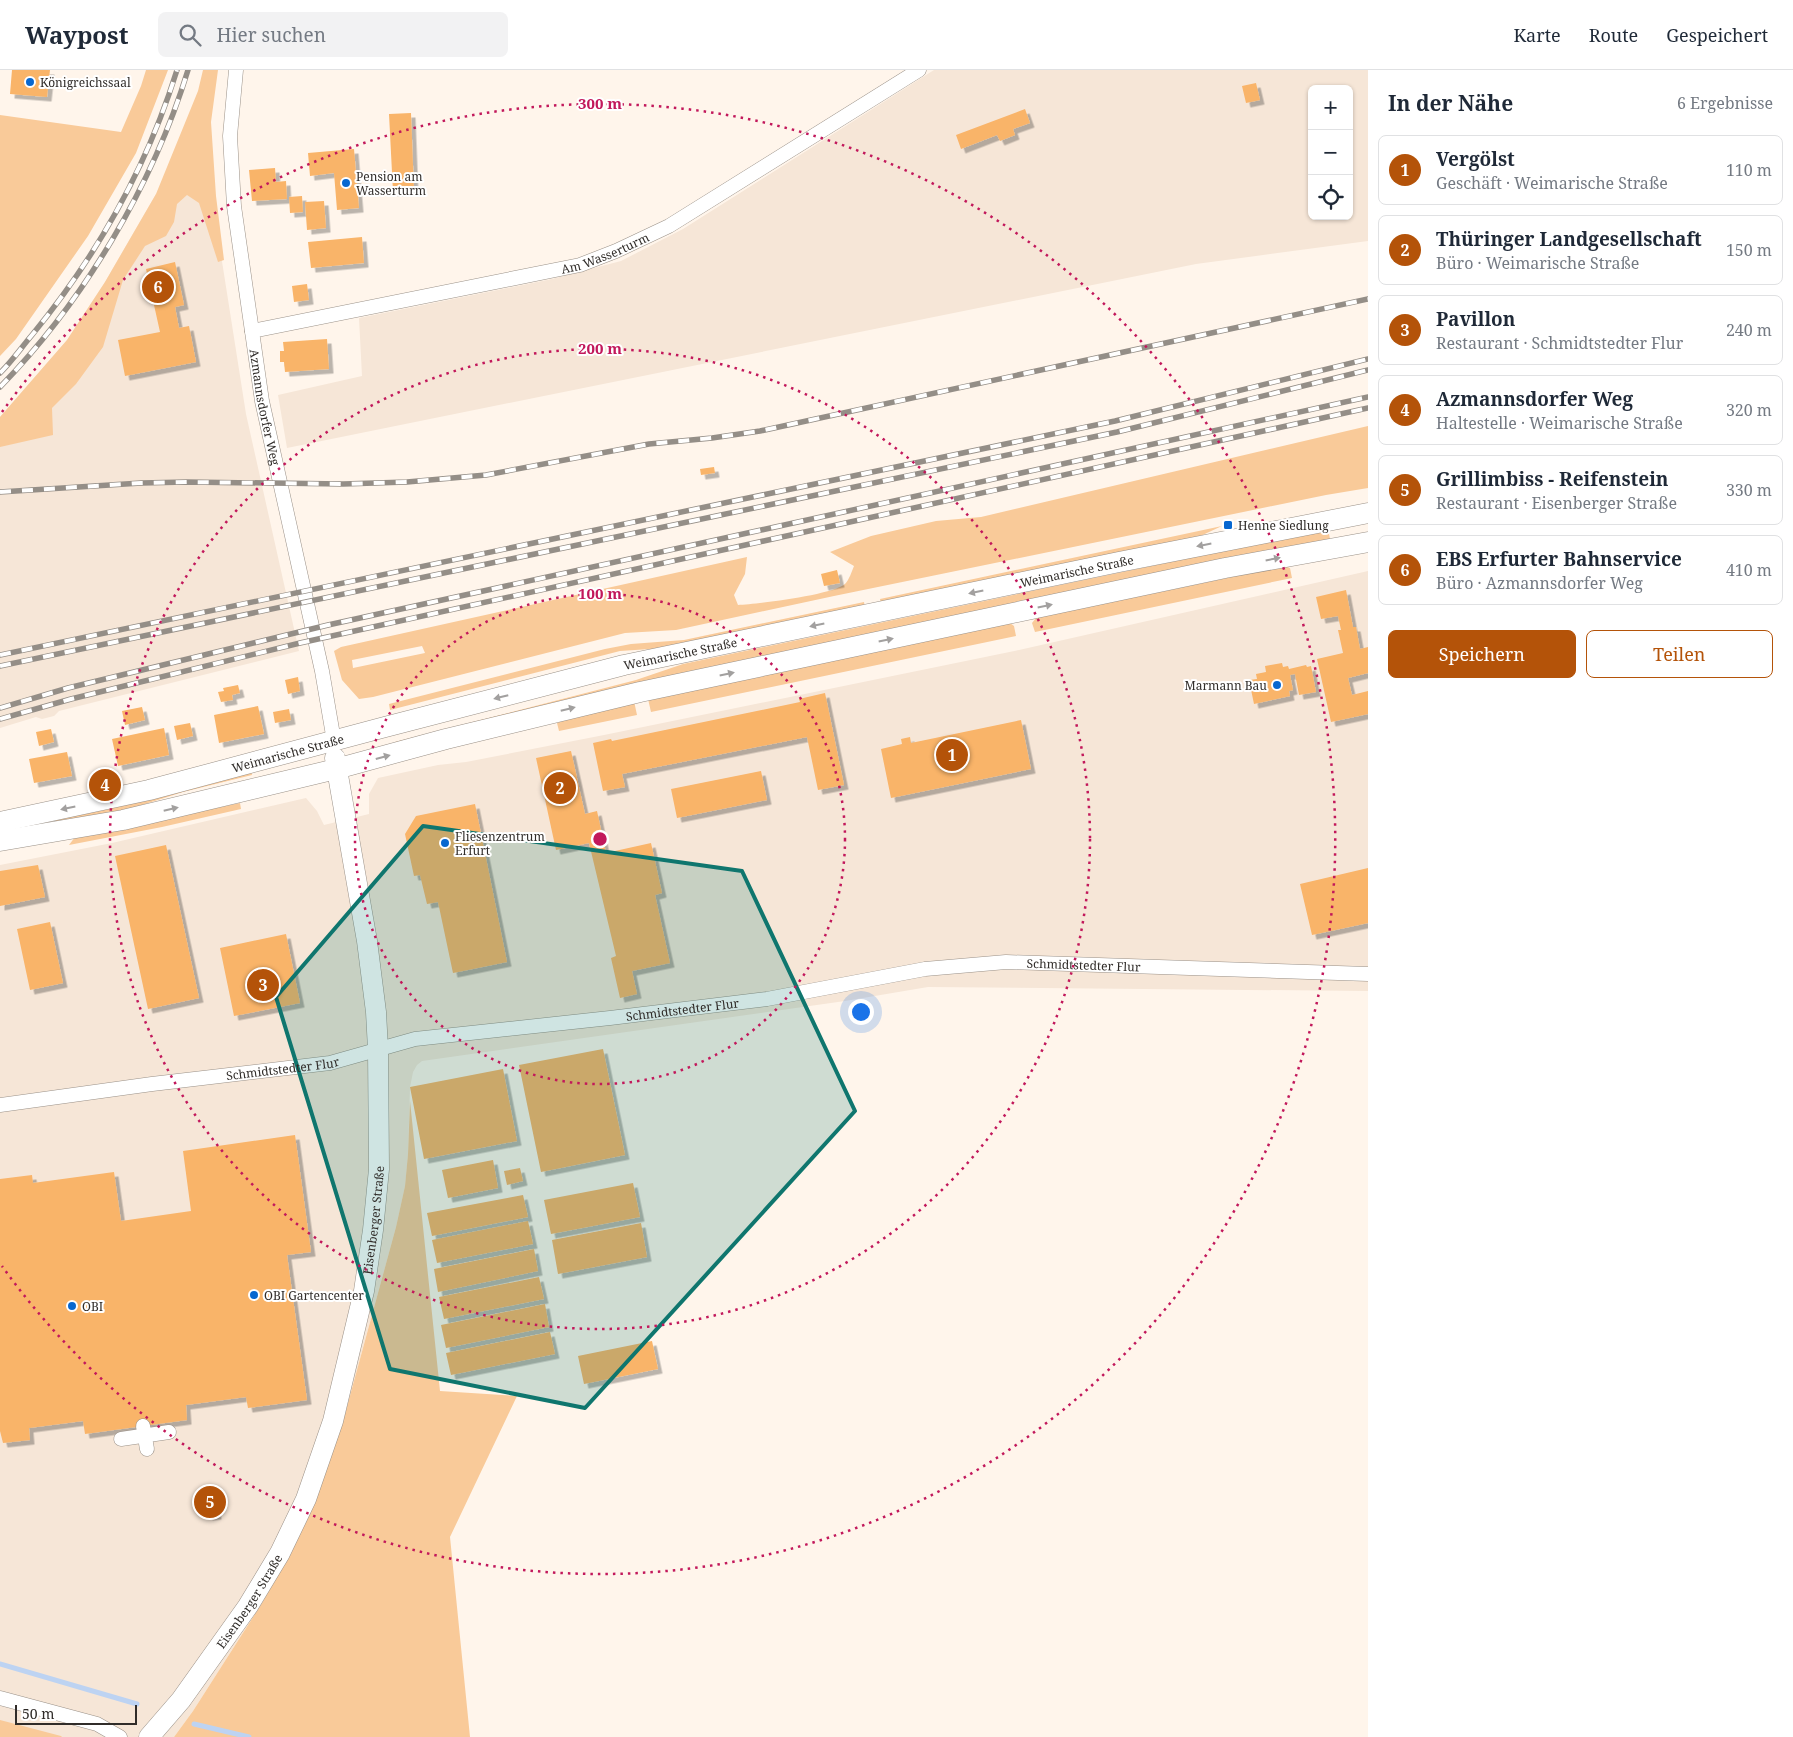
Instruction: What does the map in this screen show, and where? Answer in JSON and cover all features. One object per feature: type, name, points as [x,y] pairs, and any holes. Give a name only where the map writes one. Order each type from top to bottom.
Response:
[{"type":"main road","name":"Weimarische Straße","points":[[0,822],[149,790],[650,659],[1119,562],[1368,513]]},
{"type":"main road","name":"Weimarische Straße","points":[[0,841],[123,820],[336,769],[446,739],[649,690],[1216,570],[1368,542]]},
{"type":"main road","name":"Eisenberger Straße","points":[[149,1737],[184,1695],[248,1606],[280,1553],[306,1499],[325,1447],[364,1291],[379,1169],[376,1012],[367,940],[336,769],[334,741]]},
{"type":"street","name":"Azmannsdorfer Weg","points":[[236,70],[230,136],[234,206],[263,409],[322,671],[334,741]]},
{"type":"street","name":"Am Wasserturm","points":[[252,331],[580,265],[616,251],[669,226],[919,70]]},
{"type":"street","name":"Schmidtstedter Flur","points":[[0,1105],[152,1084],[330,1063],[415,1039],[766,999],[924,969],[1006,962],[1368,974]]},
{"type":"street","points":[[121,1439],[169,1432]]},
{"type":"street","points":[[0,1698],[97,1724],[120,1737]]},
{"type":"highlighted area","points":[[423,826],[742,871],[855,1111],[585,1408],[390,1369],[276,997]]},
{"type":"shaded area","points":[[146,70],[168,70],[136,153],[88,236],[16,339],[0,356],[0,115],[121,132]]},
{"type":"shaded area","points":[[203,70],[218,70],[211,122],[216,196],[224,260],[218,262],[199,203],[187,195],[177,204],[174,222],[166,236],[145,246],[123,280],[103,347],[76,384],[52,408],[53,435],[0,447],[0,417],[67,340],[105,282],[156,194],[198,91]]},
{"type":"shaded area","points":[[934,70],[1368,70],[1368,241],[1196,264],[287,448],[278,395],[362,376],[359,318],[552,279],[621,261],[683,229]]},
{"type":"shaded area","points":[[210,185],[246,414],[299,651],[59,711],[54,716],[42,719],[36,717],[0,728],[0,417],[67,340],[105,282],[156,194]]},
{"type":"shaded area","points":[[1368,426],[1368,488],[1326,495],[676,630],[625,633],[373,697],[359,699],[342,680],[334,651],[341,647],[747,557],[745,574],[734,595],[738,605],[777,601],[826,592],[845,584],[854,566],[830,552],[871,536],[936,521],[981,517]],"holes":[[[422,646],[425,653],[353,668],[352,660]]]},
{"type":"shaded area","points":[[1222,526],[1194,539],[881,604],[880,599]]},
{"type":"shaded area","points":[[1328,529],[1330,539],[396,745],[395,742],[636,680],[683,664]]},
{"type":"shaded area","points":[[1284,566],[1290,568],[1292,578],[1035,632],[1032,623],[1036,618]]},
{"type":"shaded area","points":[[1368,571],[1368,991],[928,987],[845,1001],[422,1061],[413,1072],[410,1087],[405,1186],[396,1227],[345,1414],[319,1491],[302,1530],[262,1603],[193,1711],[174,1737],[0,1737],[0,865],[112,843],[306,798],[317,811],[324,825],[369,814],[369,794],[378,778],[438,765],[466,762],[604,735],[1019,650]]},
{"type":"shaded area","points":[[864,602],[865,608],[665,648],[620,651],[390,710],[389,704],[605,649],[631,644],[684,640]]},
{"type":"shaded area","points":[[1010,623],[1014,626],[1016,636],[651,712],[648,699]]},
{"type":"shaded area","points":[[634,701],[637,715],[559,731],[557,723],[571,717]]},
{"type":"shaded area","points":[[251,771],[252,775],[183,792],[126,810],[55,824],[54,820],[109,809]]},
{"type":"shaded area","points":[[240,803],[241,809],[69,845],[75,837]]},
{"type":"shaded area","points":[[410,1101],[440,1391],[517,1396],[450,1537],[470,1737],[174,1737],[193,1711],[262,1603],[302,1530],[319,1491],[345,1414],[396,1227],[405,1186]]},
{"type":"shaded area","points":[[0,1720],[61,1736],[62,1737],[0,1737]]},
{"type":"building","name":"Königreichssaal","points":[[12,70],[50,70],[47,97],[10,94]]},
{"type":"building","points":[[1256,83],[1260,100],[1246,103],[1242,86]]},
{"type":"building","points":[[1025,109],[1030,123],[1013,129],[1015,135],[1000,141],[997,135],[961,149],[956,135]]},
{"type":"building","points":[[411,113],[414,191],[393,192],[389,114]]},
{"type":"building","points":[[354,149],[359,208],[337,210],[334,173],[310,176],[308,153]]},
{"type":"building","points":[[275,168],[276,182],[286,181],[287,199],[252,201],[249,170]]},
{"type":"building","points":[[302,196],[303,212],[290,213],[289,197]]},
{"type":"building","points":[[324,201],[326,228],[307,230],[305,202]]},
{"type":"building","points":[[362,237],[364,263],[311,268],[308,242]]},
{"type":"building","points":[[175,262],[184,305],[175,307],[179,328],[189,326],[196,362],[125,376],[118,340],[160,332],[146,269]]},
{"type":"building","points":[[307,284],[309,300],[294,302],[292,286]]},
{"type":"building","points":[[327,339],[329,369],[285,372],[284,362],[280,362],[280,351],[284,351],[283,342]]},
{"type":"building","points":[[714,467],[715,473],[701,475],[700,469]]},
{"type":"building","points":[[837,570],[840,583],[824,586],[821,574]]},
{"type":"building","points":[[1346,590],[1353,627],[1356,627],[1360,649],[1368,647],[1368,673],[1348,678],[1352,695],[1368,691],[1368,714],[1331,722],[1317,659],[1343,653],[1338,630],[1341,630],[1338,616],[1321,619],[1316,597]]},
{"type":"building","points":[[1282,663],[1283,667],[1288,666],[1289,669],[1306,665],[1307,667],[1311,666],[1316,692],[1299,695],[1295,674],[1290,675],[1293,690],[1289,691],[1290,696],[1254,704],[1249,680],[1257,679],[1256,674],[1266,672],[1265,666]]},
{"type":"building","points":[[298,677],[300,691],[288,694],[285,680]]},
{"type":"building","points":[[238,685],[240,693],[232,695],[233,700],[221,702],[218,692],[224,691],[223,688]]},
{"type":"building","points":[[825,693],[844,785],[818,790],[807,737],[622,774],[625,787],[603,791],[593,743],[611,739],[612,741],[800,702],[799,699]]},
{"type":"building","points":[[258,706],[264,734],[219,743],[214,715]]},
{"type":"building","points":[[142,707],[145,720],[125,725],[122,711]]},
{"type":"building","points":[[289,709],[291,720],[275,723],[273,712]]},
{"type":"building","points":[[1021,720],[1031,769],[891,798],[881,749],[902,744],[901,739],[910,737],[911,743]]},
{"type":"building","points":[[190,723],[193,736],[177,740],[174,726]]},
{"type":"building","points":[[164,728],[169,755],[118,766],[112,739]]},
{"type":"building","points":[[51,729],[54,742],[39,746],[36,732]]},
{"type":"building","points":[[571,751],[585,814],[597,811],[606,853],[651,843],[662,893],[655,895],[670,963],[632,971],[637,994],[620,998],[611,958],[616,956],[589,843],[556,850],[536,758]]},
{"type":"building","points":[[67,752],[72,776],[34,783],[29,759]]},
{"type":"building","points":[[761,771],[767,800],[677,818],[671,789]]},
{"type":"building","points":[[475,804],[507,962],[453,973],[438,902],[427,904],[420,875],[414,876],[405,834],[416,816]]},
{"type":"building","points":[[166,845],[199,998],[148,1009],[115,856]]},
{"type":"building","points":[[38,865],[45,897],[0,906],[0,871]]},
{"type":"building","points":[[1368,868],[1368,923],[1312,935],[1300,884]]},
{"type":"building","points":[[50,922],[63,983],[30,990],[17,929]]},
{"type":"building","points":[[286,934],[300,1003],[234,1016],[220,948]]},
{"type":"building","points":[[603,1049],[625,1155],[541,1172],[519,1065]]},
{"type":"building","points":[[503,1069],[517,1141],[424,1159],[410,1087]]},
{"type":"building","points":[[295,1135],[311,1252],[287,1255],[307,1400],[248,1408],[246,1397],[186,1405],[187,1420],[85,1434],[83,1421],[29,1428],[30,1440],[3,1443],[0,1431],[0,1179],[32,1175],[33,1183],[114,1172],[121,1221],[191,1211],[183,1151]]},
{"type":"building","points":[[493,1160],[498,1188],[448,1198],[442,1170]]},
{"type":"building","points":[[520,1168],[523,1181],[507,1185],[504,1171]]},
{"type":"building","points":[[633,1183],[640,1217],[551,1234],[544,1200]]},
{"type":"building","points":[[523,1195],[528,1217],[432,1236],[427,1213]]},
{"type":"building","points":[[528,1221],[533,1244],[437,1263],[432,1240]]},
{"type":"building","points":[[641,1223],[647,1257],[558,1274],[552,1240]]},
{"type":"building","points":[[534,1249],[538,1271],[438,1292],[434,1269]]},
{"type":"building","points":[[539,1277],[544,1299],[444,1319],[439,1297]]},
{"type":"building","points":[[545,1304],[549,1327],[446,1348],[441,1325]]},
{"type":"building","points":[[550,1332],[555,1354],[451,1375],[446,1353]]},
{"type":"building","points":[[652,1341],[658,1369],[584,1384],[578,1356]]},
{"type":"building","points":[[214,1496],[217,1515],[208,1516],[206,1497]]},
{"type":"waterway","points":[[0,1664],[137,1704]]},
{"type":"waterway","points":[[194,1724],[249,1737]]},
{"type":"railway","points":[[0,373],[55,305],[98,242],[117,210],[151,141],[177,70]]},
{"type":"railway","points":[[0,387],[60,317],[112,239],[156,156],[188,70]]},
{"type":"railway","points":[[0,492],[141,483],[343,484],[407,482],[486,475],[649,444],[760,431],[1368,299]]},
{"type":"railway","points":[[0,655],[1115,421],[1368,359]]},
{"type":"railway","points":[[0,666],[1117,432],[1368,370]]},
{"type":"railway","points":[[0,708],[68,688],[328,625],[1368,397]]},
{"type":"railway","points":[[0,719],[71,699],[300,643],[1368,408]]},
{"type":"place","name":"Königreichssaal","points":[[30,82]]},
{"type":"place","name":"Pension am Wasserturm","points":[[346,183]]},
{"type":"place","name":"EBS Erfurter Bahnservice","points":[[158,287]]},
{"type":"place","name":"Henne Siedlung","points":[[1228,525]]},
{"type":"place","name":"Marmann Bau","points":[[1277,685]]},
{"type":"place","name":"Vergölst","points":[[952,755]]},
{"type":"place","name":"Azmannsdorfer Weg","points":[[105,785]]},
{"type":"place","name":"Thüringer Landgesellschaft","points":[[560,788]]},
{"type":"place","name":"Fliesenzentrum Erfurt","points":[[445,843]]},
{"type":"place","name":"Pavillon","points":[[263,985]]},
{"type":"place","name":"OBI Gartencenter","points":[[254,1295]]},
{"type":"place","name":"OBI","points":[[72,1306]]},
{"type":"place","name":"Grillimbiss - Reifenstein","points":[[210,1502]]}]
